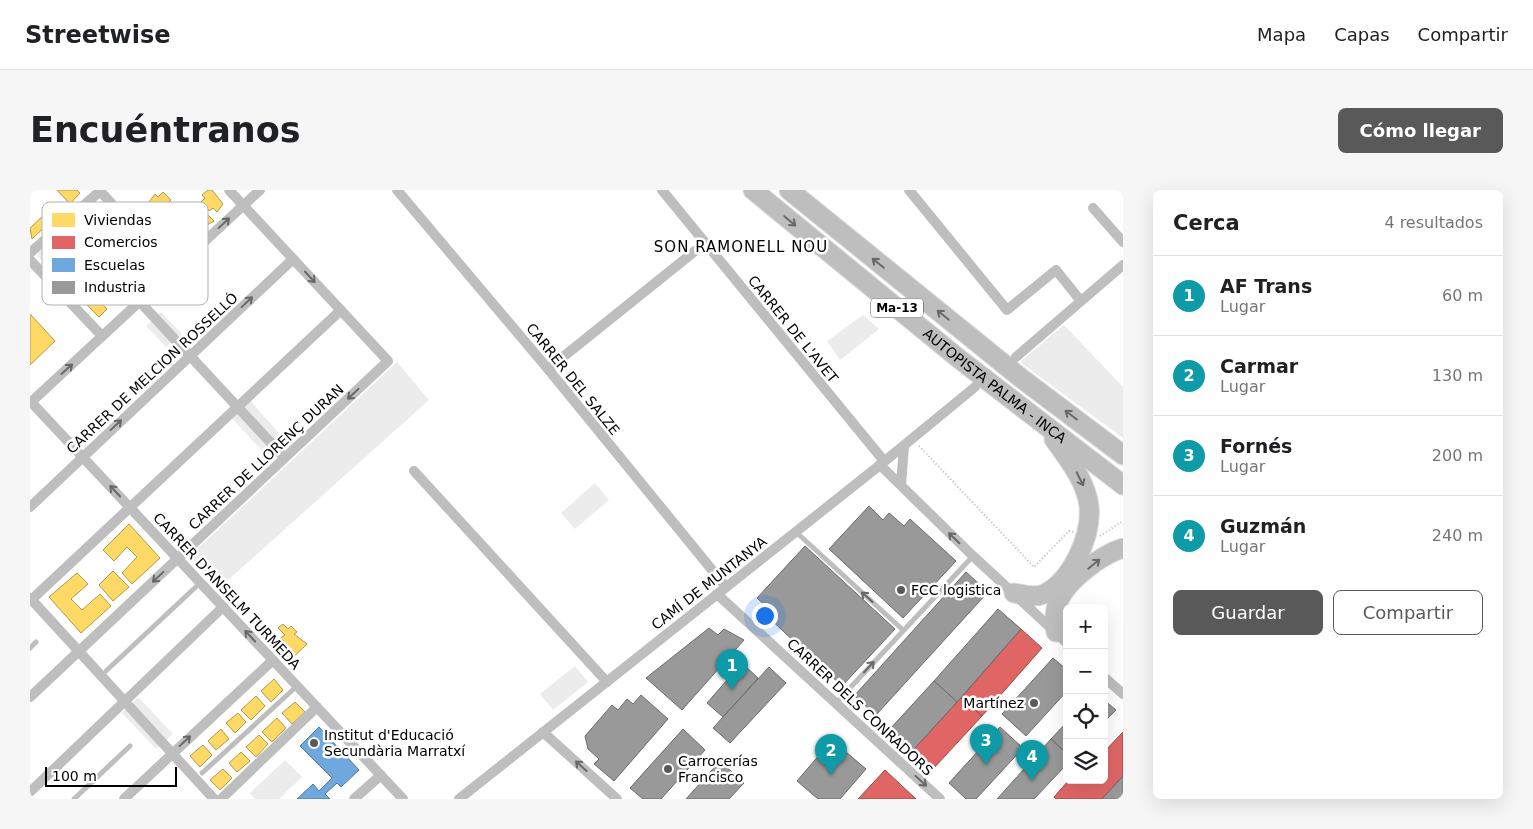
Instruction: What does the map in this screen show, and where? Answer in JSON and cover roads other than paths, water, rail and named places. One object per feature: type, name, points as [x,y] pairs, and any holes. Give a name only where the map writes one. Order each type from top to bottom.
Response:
[{"type":"highway","name":"AUTOPISTA PALMA - INCA","points":[[753,190],[888,302],[1123,485]]},
{"type":"highway","name":"AUTOPISTA PALMA - INCA","points":[[789,190],[1006,366],[1123,455]]},
{"type":"highway","points":[[1014,593],[1034,596],[1043,595],[1051,590],[1075,562],[1084,546],[1088,526],[1089,506],[1084,487],[1074,468],[1043,424]]},
{"type":"highway","points":[[1061,638],[1056,606],[1063,593],[1097,560],[1123,548]]},
{"type":"street","points":[[87,202],[100,190],[111,202]]},
{"type":"street","points":[[214,799],[126,701],[30,600],[341,310],[230,190]]},
{"type":"street","points":[[208,238],[260,190]]},
{"type":"street","name":"CARRER DEL SALZE","points":[[397,190],[548,369],[726,587]]},
{"type":"street","name":"CARRER DE L'AVET","points":[[662,190],[901,485],[973,556],[1061,638]]},
{"type":"street","points":[[910,190],[1007,310],[1056,270],[1080,300]]},
{"type":"street","points":[[1093,208],[1123,242]]},
{"type":"street","points":[[30,253],[42,242]]},
{"type":"street","points":[[548,369],[705,243]]},
{"type":"street","name":"CARRER DE MELCION ROSSELLÓ","points":[[30,507],[293,259]]},
{"type":"street","points":[[30,260],[42,273]]},
{"type":"street","points":[[1016,357],[1123,265]]},
{"type":"street","points":[[73,305],[102,336]]},
{"type":"street","points":[[30,402],[137,305]]},
{"type":"street","points":[[143,305],[284,457]]},
{"type":"street","name":"CARRER DE LLORENÇ DURAN","points":[[30,697],[388,361],[341,310]]},
{"type":"street","name":"CAMÍ DE MUNTANYA","points":[[459,799],[796,532],[975,387]]},
{"type":"street","name":"CARRER D'ANSELM TURMEDA","points":[[30,402],[403,799]]},
{"type":"street","points":[[901,485],[908,442]]},
{"type":"street","points":[[414,471],[607,682]]},
{"type":"street","name":"CARRER DELS CONRADORS","points":[[717,594],[940,799]]},
{"type":"street","points":[[30,792],[223,607]]},
{"type":"street","points":[[124,799],[273,660]]},
{"type":"street","points":[[1108,681],[1123,694]]},
{"type":"street","points":[[221,799],[318,707]]},
{"type":"street","points":[[543,732],[617,799]]},
{"type":"street","points":[[354,799],[381,775]]},
{"type":"lane","points":[[796,532],[904,630]]},
{"type":"lane","points":[[836,703],[973,556]]},
{"type":"lane","points":[[106,671],[200,583]]},
{"type":"lane","points":[[30,648],[36,642]]},
{"type":"lane","points":[[202,773],[297,686]]},
{"type":"lane","points":[[74,799],[130,746]]},
{"type":"place","name":"FCC logistica","points":[[901,590]]},
{"type":"place","name":"AF Trans","points":[[732,690]]},
{"type":"place","name":"Martínez","points":[[1034,703]]},
{"type":"place","name":"Institut d'Educació Secundària Marratxí","points":[[314,743]]},
{"type":"place","name":"Fornés","points":[[986,765]]},
{"type":"place","name":"Carrocerías Francisco","points":[[668,769]]},
{"type":"place","name":"Carmar","points":[[831,775]]},
{"type":"place","name":"Guzmán","points":[[1032,781]]},
{"type":"district","name":"SON RAMONELL NOU","points":[[741,247]]}]
